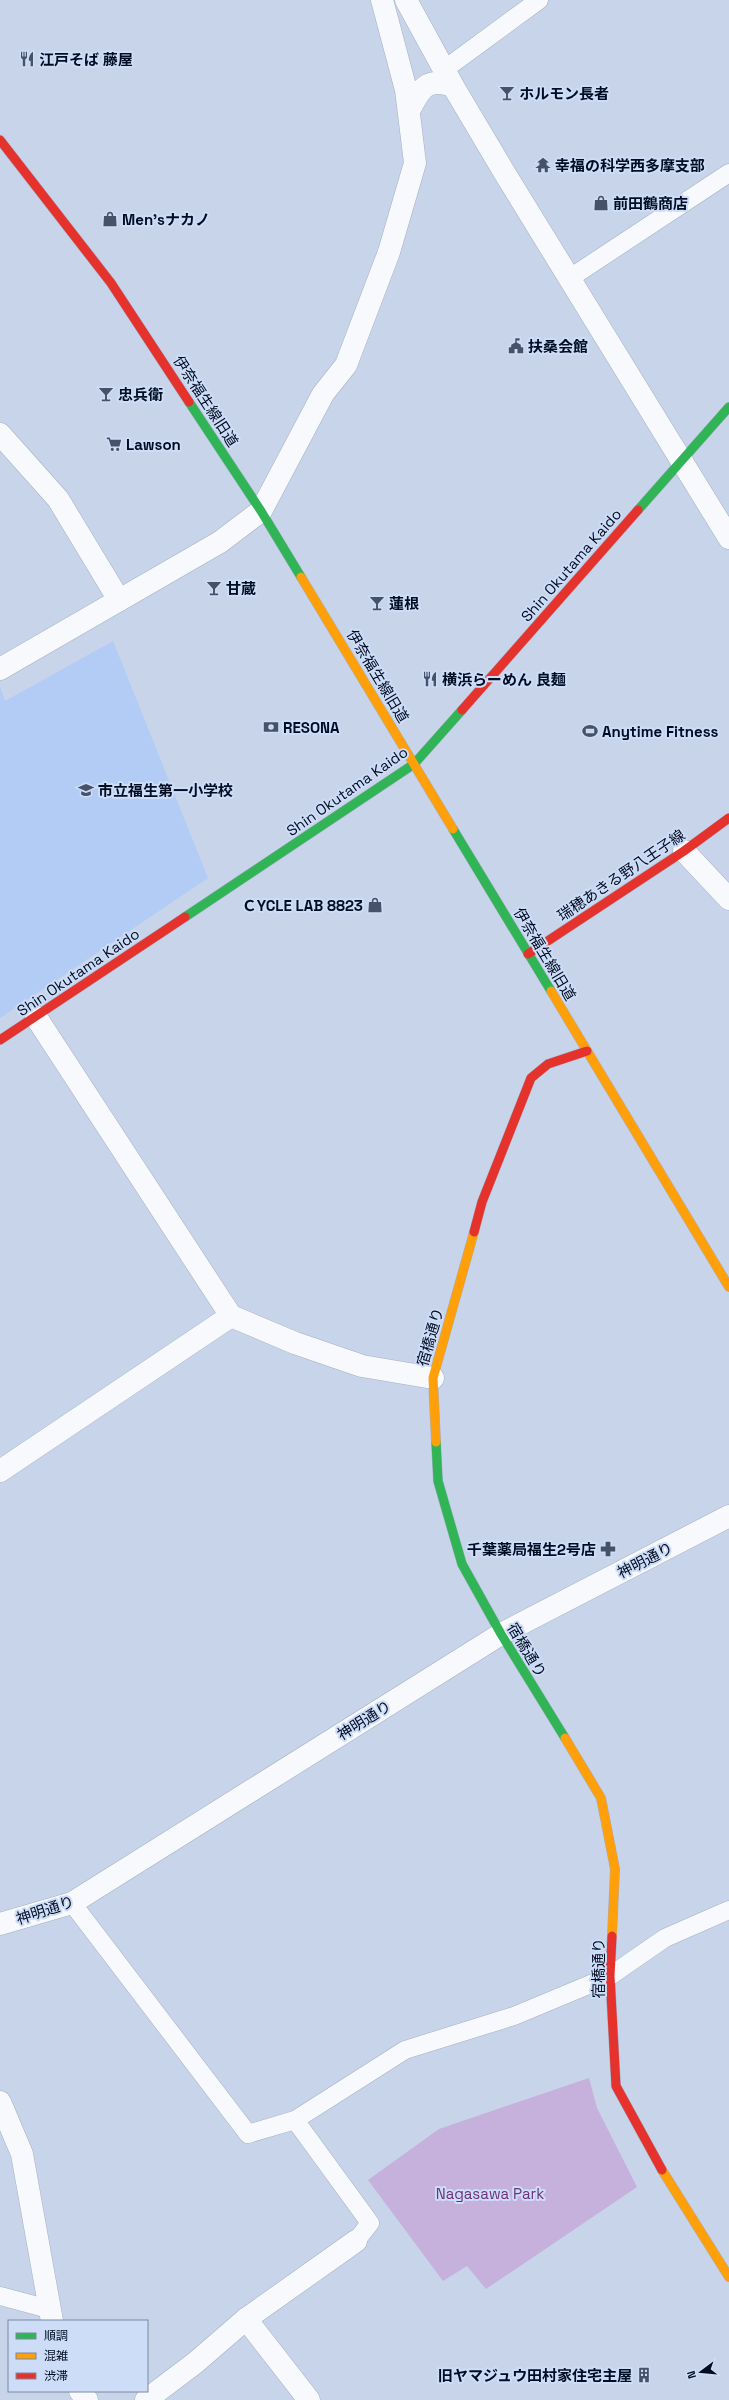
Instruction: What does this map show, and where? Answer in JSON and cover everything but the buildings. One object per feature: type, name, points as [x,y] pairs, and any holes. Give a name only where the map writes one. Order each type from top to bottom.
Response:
[{"type":"street","points":[[0,669],[220,542],[262,511],[324,394],[346,365],[389,252],[415,163],[409,111],[382,0]]},
{"type":"street","points":[[406,0],[449,77],[729,538]]},
{"type":"street","points":[[409,111],[419,92],[428,84],[449,77]]},
{"type":"street","name":"伊奈福生線旧道","points":[[0,140],[111,283],[262,511],[729,1287]]},
{"type":"street","name":"Shin Okutama Kaido","points":[[0,1040],[414,764],[729,407]]},
{"type":"street","points":[[0,434],[58,499],[119,600]]},
{"type":"street","name":"瑞穂あきる野八王子線","points":[[528,954],[684,851],[729,818]]},
{"type":"street","points":[[684,851],[729,899]]},
{"type":"street","points":[[36,1017],[231,1316],[295,1343],[362,1366],[433,1378]]},
{"type":"street","name":"宿橋通り","points":[[587,1052],[548,1064],[531,1078],[521,1098],[482,1202],[433,1378],[438,1481],[462,1564],[501,1634],[601,1798],[615,1869],[610,1976],[616,2086],[651,2153],[729,2277]]},
{"type":"street","points":[[0,1471],[231,1316]]},
{"type":"street","name":"神明通り","points":[[0,1924],[72,1903],[501,1634],[729,1516]]},
{"type":"street","points":[[0,2102],[22,2154],[51,2315]]},
{"type":"street","points":[[146,2400],[194,2363],[246,2318],[356,2241]]},
{"type":"street","points":[[246,2318],[309,2400]]},
{"type":"street","points":[[81,2392],[87,2400]]},
{"type":"lane","points":[[449,77],[539,0]]},
{"type":"lane","points":[[570,278],[729,173]]},
{"type":"lane","points":[[72,1903],[248,2134],[295,2120],[405,2050],[514,2016],[610,1976],[665,1938],[729,1910]]},
{"type":"lane","points":[[295,2120],[370,2223],[356,2241]]},
{"type":"lane","points":[[0,2296],[51,2315]]},
{"type":"shaded area","name":"市立福生第一小学校","points":[[113,641],[208,878],[0,1018],[0,687],[5,701]]},
{"type":"green space","name":"Nagasawa Park","points":[[589,2078],[597,2108],[637,2187],[486,2289],[467,2266],[443,2281],[368,2180],[439,2129]]},
{"type":"traffic: fast","points":[[189,402],[261,511],[301,577]]},
{"type":"traffic: fast","points":[[638,510],[729,407]]},
{"type":"traffic: fast","points":[[185,917],[414,764],[462,710]]},
{"type":"traffic: fast","points":[[453,829],[551,991]]},
{"type":"traffic: fast","points":[[436,1442],[438,1481],[462,1564],[501,1634],[565,1738]]},
{"type":"traffic: slow","points":[[301,577],[453,829]]},
{"type":"traffic: slow","points":[[551,991],[729,1287]]},
{"type":"traffic: slow","points":[[436,1442],[433,1378],[474,1232]]},
{"type":"traffic: slow","points":[[565,1738],[601,1798],[615,1869],[612,1936]]},
{"type":"traffic: slow","points":[[662,2170],[729,2277]]},
{"type":"traffic: jam","points":[[0,140],[111,283],[189,402]]},
{"type":"traffic: jam","points":[[462,710],[638,510]]},
{"type":"traffic: jam","points":[[528,954],[684,851],[729,818]]},
{"type":"traffic: jam","points":[[0,1040],[185,917]]},
{"type":"traffic: jam","points":[[474,1232],[482,1202],[531,1078],[548,1064],[587,1051]]},
{"type":"traffic: jam","points":[[612,1936],[610,1976],[616,2086],[662,2170]]},
{"type":"place","name":"江戸そば 藤屋","points":[[27,59]]},
{"type":"place","name":"ホルモン長者","points":[[507,93]]},
{"type":"place","name":"幸福の科学西多摩支部","points":[[543,165]]},
{"type":"place","name":"前田鶴商店","points":[[601,203]]},
{"type":"place","name":"Men'sナカノ","points":[[110,219]]},
{"type":"place","name":"扶桑会館","points":[[516,346]]},
{"type":"place","name":"忠兵衛","points":[[106,394]]},
{"type":"place","name":"Lawson","points":[[114,444]]},
{"type":"place","name":"甘蔵","points":[[214,588]]},
{"type":"place","name":"蓮根","points":[[377,603]]},
{"type":"place","name":"横浜らーめん 良麺","points":[[430,679]]},
{"type":"place","name":"RESONA","points":[[271,727]]},
{"type":"place","name":"Anytime Fitness","points":[[590,731]]},
{"type":"place","name":"市立福生第一小学校","points":[[86,790]]},
{"type":"place","name":"ＣYCLE LAB 8823","points":[[375,905]]},
{"type":"place","name":"千葉薬局福生2号店","points":[[608,1549]]},
{"type":"place","name":"旧ヤマジュウ田村家住宅主屋","points":[[644,2375]]}]
